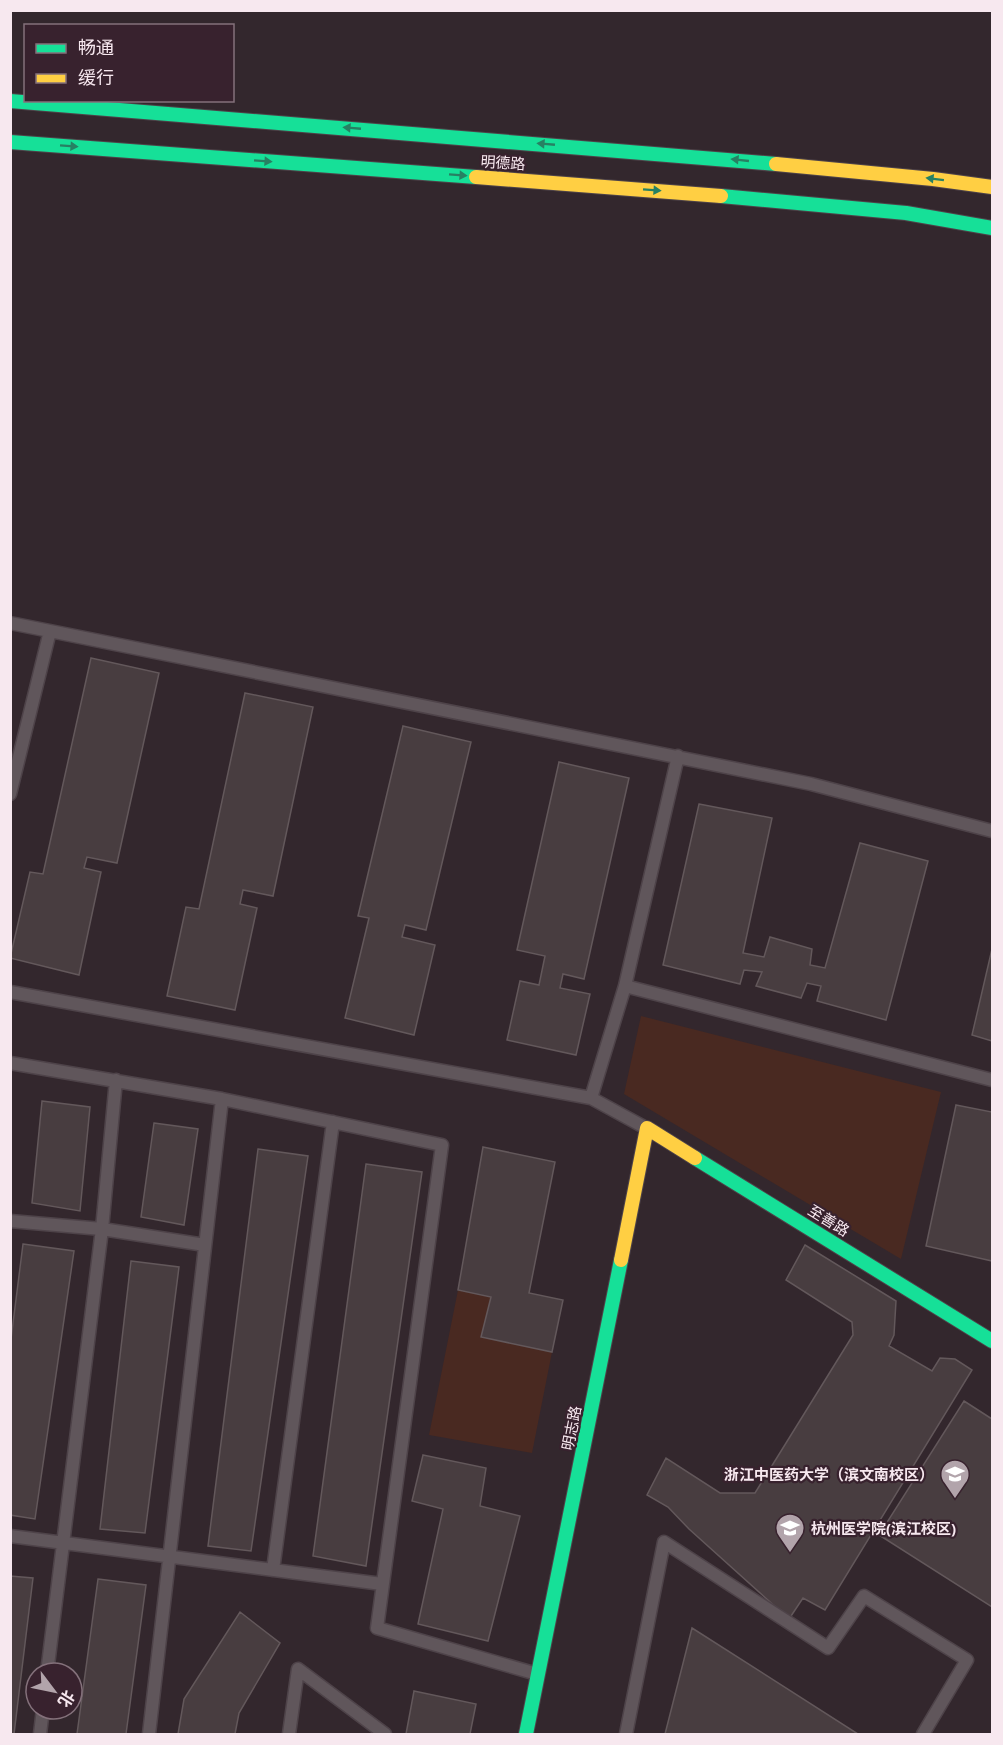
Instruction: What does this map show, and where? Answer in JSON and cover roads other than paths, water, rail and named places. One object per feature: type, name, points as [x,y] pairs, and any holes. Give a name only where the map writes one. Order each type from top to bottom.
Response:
[{"type":"street","name":"明德路","points":[[10,101],[688,155],[993,187]]},
{"type":"street","name":"明德路","points":[[10,142],[682,192],[906,213],[993,228]]},
{"type":"street","name":"至善路","points":[[647,1128],[993,1341]]},
{"type":"street","name":"明志路","points":[[526,1734],[647,1128]]},
{"type":"lane","points":[[10,623],[811,784],[993,831]]},
{"type":"lane","points":[[10,794],[50,631]]},
{"type":"lane","points":[[591,1098],[625,986],[678,756]]},
{"type":"lane","points":[[625,986],[993,1080]]},
{"type":"lane","points":[[10,992],[591,1098],[647,1128]]},
{"type":"lane","points":[[10,1064],[222,1099],[442,1145],[377,1628],[538,1675]]},
{"type":"lane","points":[[48,1661],[102,1229],[116,1080]]},
{"type":"lane","points":[[149,1734],[222,1099]]},
{"type":"lane","points":[[273,1570],[333,1122]]},
{"type":"lane","points":[[10,1221],[102,1229],[205,1245]]},
{"type":"lane","points":[[10,1536],[63,1541],[382,1584]]},
{"type":"lane","points":[[626,1734],[664,1542],[828,1647],[864,1596],[967,1660],[923,1734]]},
{"type":"lane","points":[[289,1734],[298,1669],[385,1734]]},
{"type":"place","name":"浙江中医药大学（滨文南校区）","points":[[955,1500]]},
{"type":"place","name":"杭州医学院(滨江校区)","points":[[790,1554]]}]
